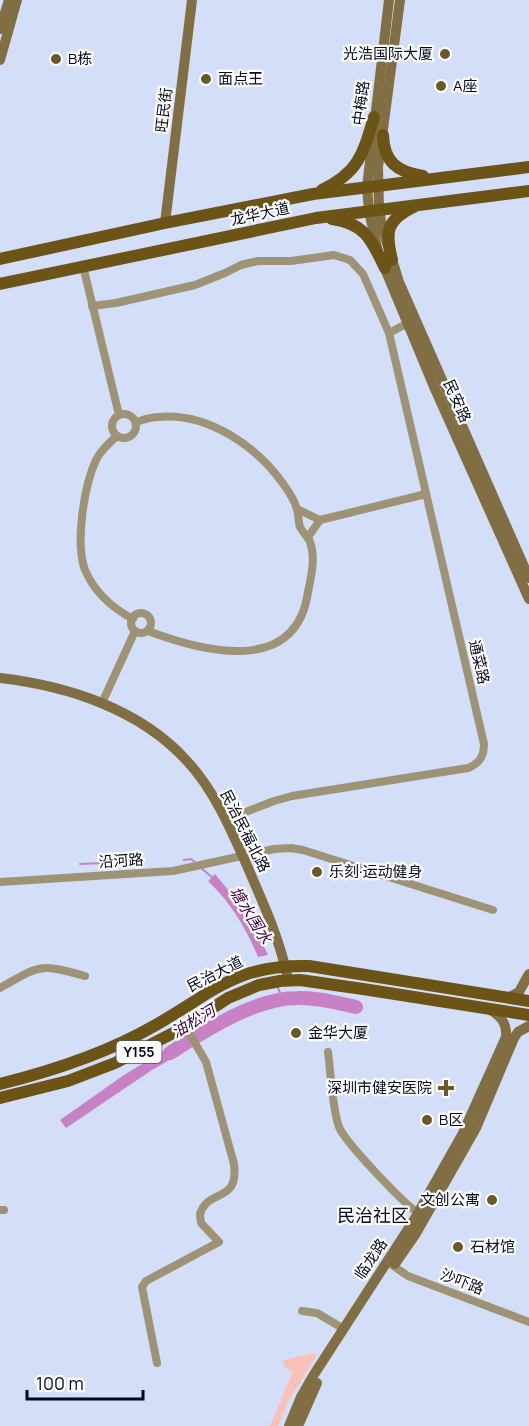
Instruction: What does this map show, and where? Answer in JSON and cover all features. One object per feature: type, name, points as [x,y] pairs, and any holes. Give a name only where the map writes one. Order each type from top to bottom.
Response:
[{"type":"main road","points":[[0,29],[9,0]]},
{"type":"main road","points":[[0,60],[17,0]]},
{"type":"main road","name":"旺民街","points":[[165,223],[192,0]]},
{"type":"main road","name":"中梅路","points":[[374,210],[374,117],[388,0]]},
{"type":"main road","name":"中梅路","points":[[373,186],[383,135],[399,0]]},
{"type":"main road","points":[[313,194],[335,183],[353,169],[363,153],[374,117]]},
{"type":"main road","points":[[383,135],[386,154],[395,166],[409,173],[436,178]]},
{"type":"main road","name":"龙华大道","points":[[0,259],[313,194],[529,167]]},
{"type":"main road","name":"龙华大道","points":[[0,284],[316,218],[529,190]]},
{"type":"main road","points":[[388,264],[387,241],[392,223],[405,212],[427,202]]},
{"type":"main road","name":"民安路","points":[[374,210],[378,252],[388,264],[412,313],[529,578]]},
{"type":"main road","points":[[316,218],[349,222],[366,233],[388,264]]},
{"type":"main road","name":"民安路","points":[[388,264],[408,324],[435,389],[529,599]]},
{"type":"main road","name":"民治民福北路","points":[[0,678],[42,684],[121,711],[159,735],[189,763],[218,806],[278,939],[274,967],[279,981]]},
{"type":"main road","name":"民治大道","points":[[0,1084],[58,1067],[135,1036],[227,981],[274,967],[309,966],[529,1001]]},
{"type":"main road","points":[[508,998],[519,992],[529,974]]},
{"type":"main road","name":"民治大道","points":[[0,1098],[68,1081],[115,1064],[188,1030],[228,998],[279,981],[363,988],[529,1015]]},
{"type":"main road","points":[[488,1008],[504,1022],[508,1042]]},
{"type":"main road","points":[[508,1042],[518,1032],[529,1026]]},
{"type":"main road","name":"临龙路","points":[[298,1426],[320,1378],[391,1264],[462,1135],[508,1042]]},
{"type":"main road","name":"临龙路","points":[[289,1426],[301,1397],[344,1329],[415,1235],[476,1128],[508,1042]]},
{"type":"street","name":"通菜路","points":[[92,306],[122,302],[195,285],[248,262],[291,261],[334,255],[350,260],[357,266],[389,333],[484,744],[481,759],[476,765],[468,768],[283,798],[225,820]]},
{"type":"street","points":[[83,266],[119,415]]},
{"type":"street","points":[[389,333],[408,324]]},
{"type":"street","points":[[119,415],[131,416],[136,423],[133,434],[124,438],[117,436],[112,426],[114,419],[119,415]]},
{"type":"street","points":[[136,423],[156,417],[173,416],[200,422],[231,434],[253,451],[284,485],[297,509],[300,528],[308,537],[311,546],[312,564],[307,600],[301,621],[292,633],[281,641],[267,647],[243,652],[182,643],[148,631],[142,633],[135,631],[132,626],[133,619],[139,614],[147,615],[151,624],[148,631]]},
{"type":"street","points":[[117,436],[105,447],[89,478],[82,527],[82,555],[85,569],[97,591],[115,609],[133,619]]},
{"type":"street","points":[[297,509],[320,520],[426,494]]},
{"type":"street","points":[[308,537],[320,520]]},
{"type":"street","points":[[102,703],[135,631]]},
{"type":"street","name":"沿河路","points":[[0,882],[165,871],[189,868],[274,849],[291,848],[493,910]]},
{"type":"street","points":[[0,988],[40,967],[57,968],[85,976]]},
{"type":"street","points":[[157,1364],[142,1287],[146,1281],[219,1242],[201,1223],[200,1215],[207,1204],[231,1188],[236,1176],[207,1065],[188,1030]]},
{"type":"street","points":[[328,1052],[338,1121],[344,1135],[406,1204],[418,1213]]},
{"type":"street","name":"沙吓路","points":[[391,1264],[408,1276],[529,1322]]},
{"type":"street","points":[[302,1311],[317,1313],[344,1329]]},
{"type":"shaded area","points":[[215,874],[250,917],[268,955],[258,957],[237,916],[208,881]]},
{"type":"shaded area","points":[[301,993],[299,1004],[276,1005],[261,1010],[257,1001]]},
{"type":"shaded area","points":[[317,994],[357,1002],[356,1011],[316,1005]]},
{"type":"shaded area","points":[[244,1006],[247,1016],[222,1026],[202,1038],[199,1030]]},
{"type":"shaded area","points":[[183,1039],[187,1046],[185,1051],[152,1070],[66,1128],[60,1120],[124,1075]]},
{"type":"shaded area","points":[[315,1353],[316,1356],[288,1402],[278,1426],[270,1426],[293,1371],[284,1367],[283,1360]]},
{"type":"waterway","name":"塘水围水","points":[[184,860],[191,859],[197,864]]},
{"type":"waterway","name":"塘水围水","points":[[80,864],[129,862]]},
{"type":"waterway","name":"塘水围水","points":[[201,868],[213,878]]},
{"type":"waterway","name":"塘水围水","points":[[277,986],[282,997]]},
{"type":"waterway","name":"油松河","points":[[170,1053],[231,1017],[281,999],[304,998],[356,1007]]},
{"type":"place","name":"光浩国际大厦","points":[[445,54]]},
{"type":"place","name":"B栋","points":[[56,59]]},
{"type":"place","name":"面点王","points":[[206,79]]},
{"type":"place","name":"A座","points":[[441,86]]},
{"type":"place","name":"乐刻·运动健身","points":[[317,872]]},
{"type":"place","name":"金华大厦","points":[[296,1033]]},
{"type":"place","name":"深圳市健安医院","points":[[446,1088]]},
{"type":"place","name":"B区","points":[[427,1120]]},
{"type":"place","name":"文创公寓","points":[[492,1200]]},
{"type":"place","name":"石材馆","points":[[458,1247]]},
{"type":"district","name":"民治社区","points":[[373,1216]]}]
